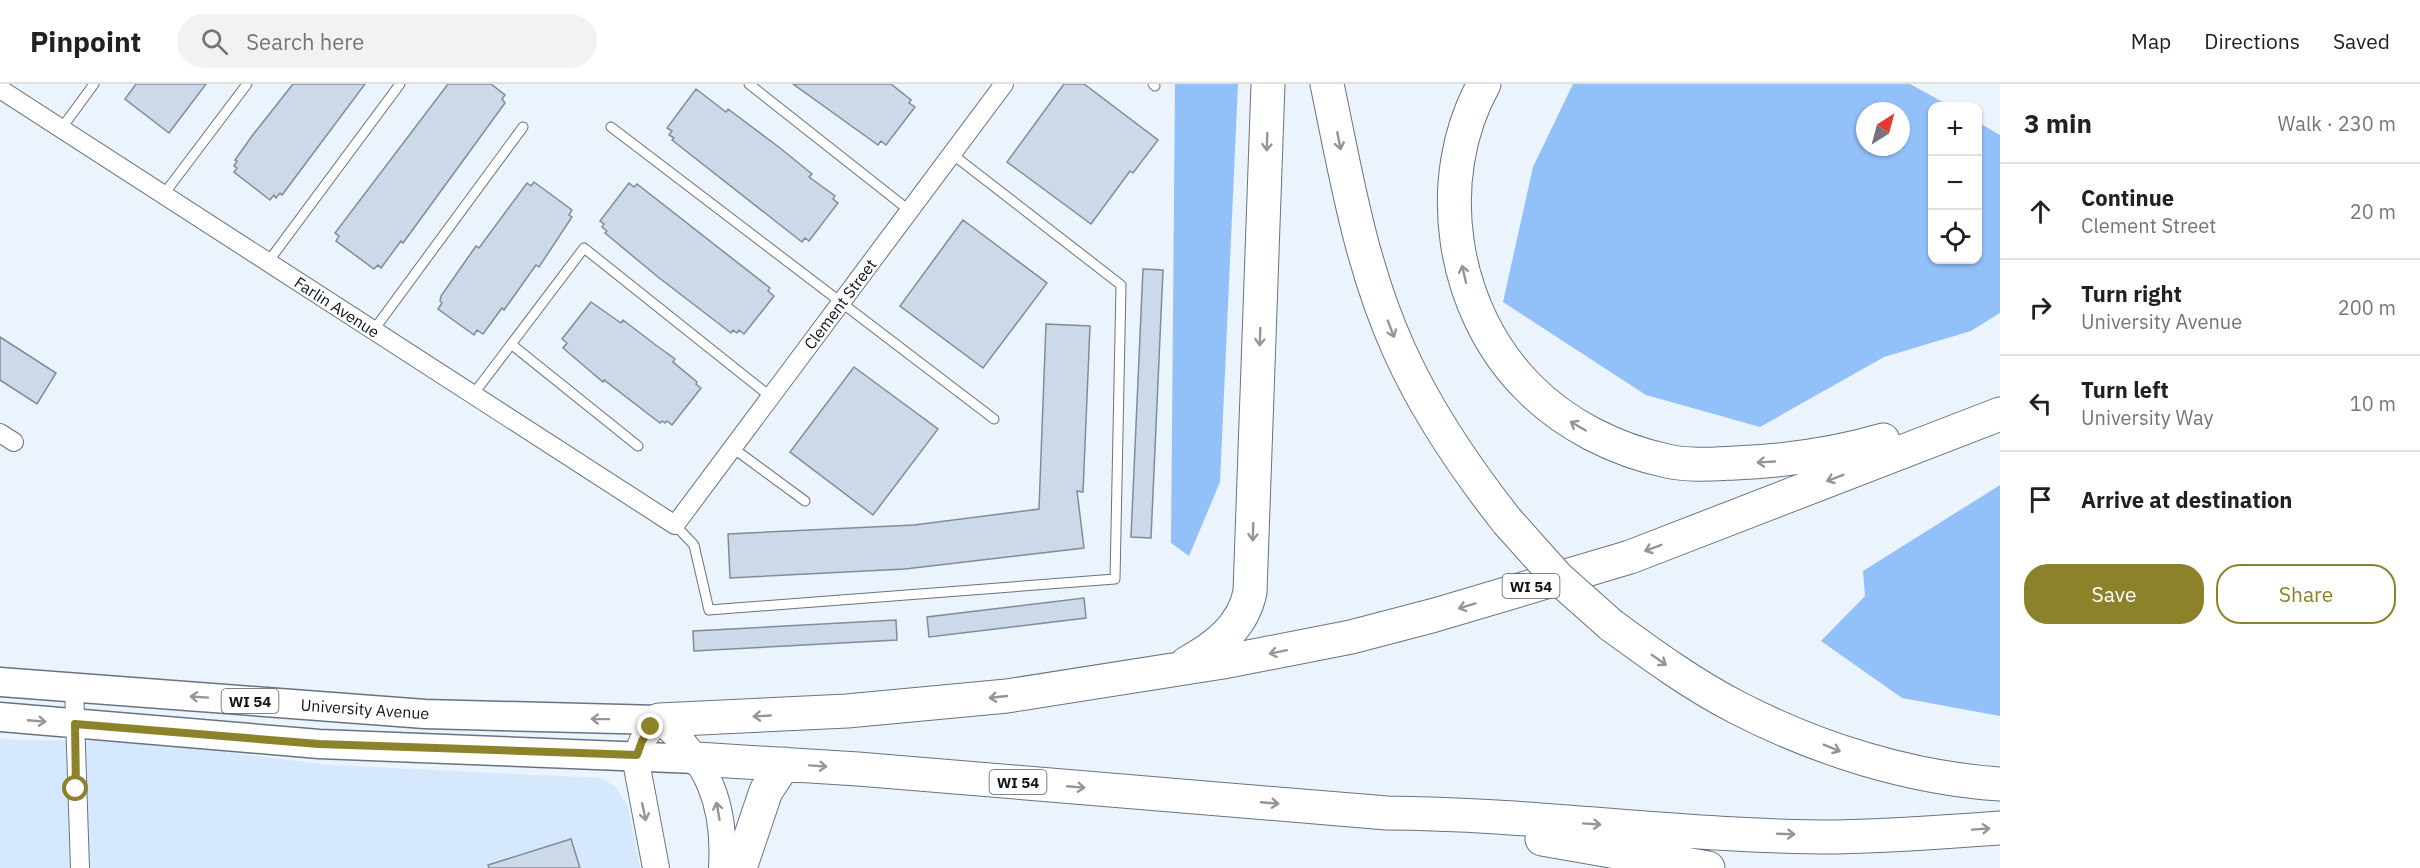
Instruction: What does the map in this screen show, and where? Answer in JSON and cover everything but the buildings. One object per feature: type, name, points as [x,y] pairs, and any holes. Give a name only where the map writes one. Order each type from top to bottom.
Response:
[{"type":"highway","points":[[1172,670],[1209,650],[1227,635],[1244,612],[1250,592],[1268,84]]},
{"type":"highway","points":[[1327,84],[1358,230],[1373,280],[1400,352],[1443,432],[1476,482],[1557,577],[1611,625],[1699,686],[1737,708],[1842,753],[1903,769],[1967,782],[2000,784]]},
{"type":"highway","points":[[1484,84],[1467,122],[1456,164],[1454,204],[1457,243],[1468,288],[1488,333],[1513,370],[1528,388],[1581,429],[1622,447],[1668,461],[1707,465],[1785,461],[1856,448],[1911,432],[1994,416]]},
{"type":"highway","name":"WI 54","points":[[658,720],[789,715],[1032,693],[1351,637],[1435,615],[1630,557],[1994,416]]},
{"type":"highway","name":"WI 54","points":[[697,759],[784,764],[1387,813],[1456,813],[1629,827],[1836,837],[2000,828]]},
{"type":"highway","points":[[740,868],[766,791],[784,764]]},
{"type":"highway","points":[[1387,813],[1708,868]]},
{"type":"main road","name":"University Avenue","points":[[0,682],[425,714],[658,720]]},
{"type":"main road","name":"WI 54","points":[[0,717],[330,744],[697,759]]},
{"type":"main road","points":[[656,868],[639,789],[637,755],[642,741],[658,720],[697,759],[710,781],[716,798],[723,840],[722,868]]},
{"type":"street","name":"Clement Street","points":[[675,525],[1004,84]]},
{"type":"street","name":"Farlin Avenue","points":[[0,89],[675,525]]},
{"type":"street","points":[[74,687],[80,868]]},
{"type":"lane","points":[[61,129],[94,84]]},
{"type":"lane","points":[[164,194],[248,84]]},
{"type":"lane","points":[[268,262],[400,84]]},
{"type":"lane","points":[[749,84],[910,211]]},
{"type":"lane","points":[[373,331],[523,127]]},
{"type":"lane","points":[[611,127],[994,420]]},
{"type":"lane","points":[[675,525],[694,544],[709,610],[1114,579],[1120,285],[952,154]]},
{"type":"lane","points":[[472,396],[584,248],[771,397]]},
{"type":"lane","points":[[511,344],[638,446]]},
{"type":"lane","points":[[733,448],[805,501]]},
{"type":"shaded area","points":[[1175,84],[1238,84],[1220,482],[1189,556],[1171,543]]},
{"type":"shaded area","points":[[1573,84],[1910,84],[1943,102],[1928,102],[1928,264],[1982,264],[1982,124],[2000,135],[2000,313],[1971,331],[1884,357],[1760,427],[1646,395],[1503,302],[1533,167]]},
{"type":"shaded area","points":[[2000,485],[2000,716],[1902,698],[1821,641],[1865,596],[1863,571]]},
{"type":"shaded area","points":[[0,738],[137,741],[329,765],[600,778],[615,786],[628,806],[640,868],[0,868]]},
{"type":"route","points":[[76,789],[75,724],[319,744],[637,755],[651,727]]}]
